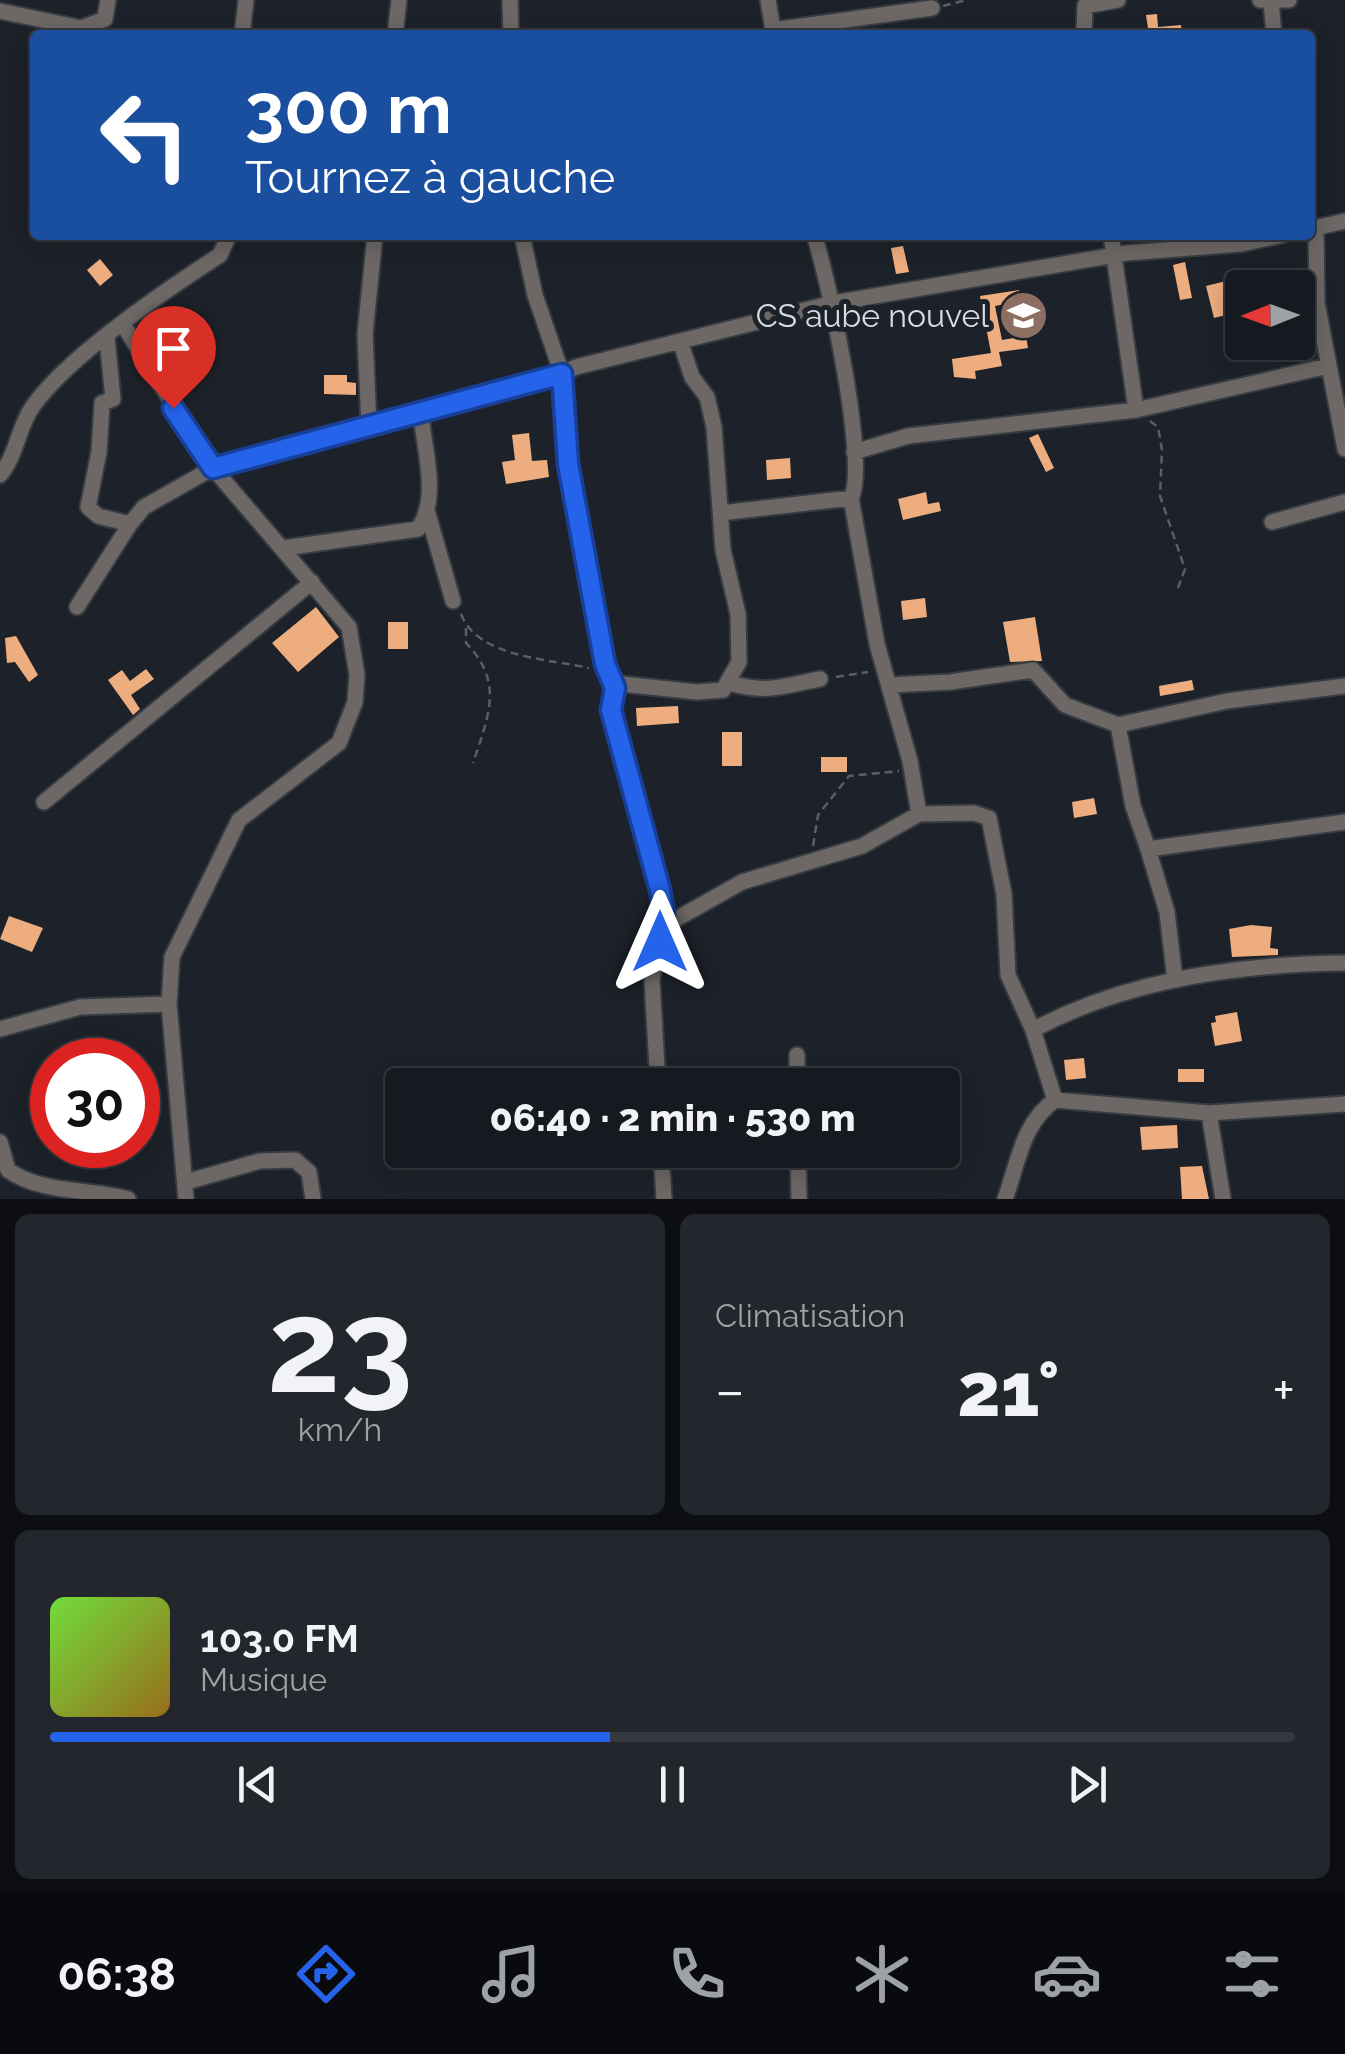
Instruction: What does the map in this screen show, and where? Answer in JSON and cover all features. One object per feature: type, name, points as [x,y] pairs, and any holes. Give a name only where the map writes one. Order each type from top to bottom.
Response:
[{"type":"street","points":[[0,11],[94,30],[104,19],[108,0]]},
{"type":"street","points":[[243,30],[246,0]]},
{"type":"street","points":[[396,30],[399,0]]},
{"type":"street","points":[[510,0],[511,30]]},
{"type":"street","points":[[768,0],[769,30]]},
{"type":"street","points":[[1084,30],[1086,6],[1118,0]]},
{"type":"street","points":[[1260,0],[1289,0]]},
{"type":"street","points":[[1271,1],[1274,30]]},
{"type":"street","points":[[789,30],[932,8]]},
{"type":"street","points":[[1315,228],[1345,221]]},
{"type":"street","points":[[0,475],[9,464],[31,409],[65,368],[220,255],[224,240]]},
{"type":"street","points":[[369,427],[364,334],[374,240]]},
{"type":"street","points":[[523,240],[534,294],[562,374],[568,464],[605,664],[615,688],[611,710],[654,863],[664,926],[652,980],[657,1068]]},
{"type":"street","points":[[815,240],[833,303],[858,480],[851,498],[886,679],[910,761],[919,814]]},
{"type":"street","points":[[1112,240],[1136,410]]},
{"type":"street","points":[[77,607],[144,508],[213,468],[833,303],[1114,256],[1264,240]]},
{"type":"street","points":[[1314,240],[1317,303],[1345,449]]},
{"type":"street","points":[[124,326],[213,468],[350,627],[355,645],[357,675],[349,722],[338,743],[238,820],[172,957],[169,1004],[186,1190],[260,1160],[295,1160],[308,1172],[312,1199]]},
{"type":"street","points":[[108,338],[113,399],[102,403],[99,452],[88,507],[98,516],[130,524]]},
{"type":"street","points":[[615,688],[636,683],[714,692],[729,684],[738,662],[740,639],[723,550],[711,412],[680,341]]},
{"type":"street","points":[[854,452],[908,436],[1136,410],[1328,366]]},
{"type":"street","points":[[420,414],[428,514],[453,601]]},
{"type":"street","points":[[720,513],[851,498]]},
{"type":"street","points":[[1272,522],[1345,502]]},
{"type":"street","points":[[284,548],[408,532],[418,528],[428,514]]},
{"type":"street","points":[[44,802],[312,582]]},
{"type":"street","points":[[886,679],[950,682],[1033,670],[1064,705],[1118,725],[1226,702],[1345,686]]},
{"type":"street","points":[[729,684],[757,691],[780,690],[820,679]]},
{"type":"street","points":[[1118,725],[1133,806],[1167,912],[1175,980]]},
{"type":"street","points":[[664,926],[742,882],[862,846],[919,814],[974,813],[989,818],[1004,894],[1008,975],[1033,1030],[1055,1100]]},
{"type":"street","points":[[1148,849],[1345,822]]},
{"type":"street","points":[[1033,1030],[1072,1009],[1175,980],[1345,963]]},
{"type":"street","points":[[0,1029],[80,1007],[169,1004]]},
{"type":"street","points":[[797,1055],[797,1068]]},
{"type":"street","points":[[1005,1199],[1016,1154],[1045,1107],[1055,1100],[1210,1113],[1345,1104]]},
{"type":"street","points":[[1210,1113],[1223,1199]]},
{"type":"street","points":[[0,1142],[8,1170],[32,1185],[97,1190],[128,1199]]},
{"type":"street","points":[[661,1168],[664,1199]]},
{"type":"street","points":[[798,1168],[799,1199]]},
{"type":"path","points":[[932,8],[966,0]]},
{"type":"path","points":[[1136,410],[1158,427],[1162,450],[1160,496],[1185,570],[1176,593]]},
{"type":"path","points":[[453,601],[466,627],[466,643],[489,670],[492,688],[474,762]]},
{"type":"path","points":[[466,627],[512,654],[570,661],[587,668],[605,664]]},
{"type":"path","points":[[820,679],[886,679]]},
{"type":"path","points":[[811,862],[818,815],[842,782],[855,774],[900,771],[910,761]]},
{"type":"building","points":[[1157,14],[1158,27],[1181,25],[1182,30],[1148,30],[1146,15]]},
{"type":"building","points":[[903,246],[909,272],[896,274],[891,248]]},
{"type":"building","points":[[100,259],[113,275],[100,286],[87,270]]},
{"type":"building","points":[[1185,262],[1192,298],[1180,300],[1173,265]]},
{"type":"building","points":[[1225,281],[1225,315],[1214,318],[1206,286]]},
{"type":"building","points":[[1019,290],[1021,301],[995,306],[1002,340],[1026,336],[1028,348],[999,352],[1002,366],[975,371],[976,379],[954,377],[952,359],[991,353],[980,296]]},
{"type":"building","points":[[324,375],[347,375],[347,382],[356,383],[356,395],[324,394]]},
{"type":"building","points":[[529,433],[532,461],[547,460],[549,477],[506,484],[502,462],[515,460],[512,435]]},
{"type":"building","points":[[1038,434],[1054,468],[1046,472],[1029,438]]},
{"type":"building","points":[[790,458],[791,478],[767,480],[766,460]]},
{"type":"building","points":[[926,492],[928,504],[939,502],[941,511],[903,520],[898,499]]},
{"type":"building","points":[[925,598],[927,617],[903,620],[901,601]]},
{"type":"building","points":[[316,607],[339,637],[298,672],[272,643]]},
{"type":"building","points":[[1035,617],[1042,661],[1010,662],[1003,622]]},
{"type":"building","points":[[388,622],[408,622],[408,649],[388,649]]},
{"type":"building","points":[[16,636],[38,675],[29,682],[15,662],[7,663],[5,638]]},
{"type":"building","points":[[146,669],[154,679],[131,695],[140,709],[133,715],[108,680],[122,670],[130,681]]},
{"type":"building","points":[[1192,680],[1194,690],[1160,696],[1159,686]]},
{"type":"building","points":[[678,706],[679,723],[637,726],[636,708]]},
{"type":"building","points":[[722,732],[742,732],[742,766],[722,766]]},
{"type":"building","points":[[821,757],[847,757],[847,772],[821,772]]},
{"type":"building","points":[[1094,798],[1097,814],[1074,818],[1072,802]]},
{"type":"building","points":[[9,916],[43,928],[32,952],[0,939]]},
{"type":"building","points":[[1272,927],[1270,948],[1278,949],[1278,955],[1232,957],[1229,929]]},
{"type":"building","points":[[1237,1012],[1242,1041],[1215,1046],[1211,1023],[1216,1022],[1215,1016]]},
{"type":"building","points":[[1084,1058],[1086,1078],[1066,1080],[1064,1060]]},
{"type":"building","points":[[1178,1069],[1204,1069],[1204,1082],[1178,1082]]},
{"type":"building","points":[[1177,1125],[1178,1148],[1142,1150],[1140,1127]]},
{"type":"building","points":[[1202,1166],[1209,1199],[1182,1199],[1180,1167]]},
{"type":"place","name":"CS aube nouvel","points":[[1024,316]]},
{"type":"route","points":[[173,408],[213,468],[562,374],[568,464],[589,586],[605,664],[615,688],[611,710],[660,890],[664,926],[660,942]]}]
